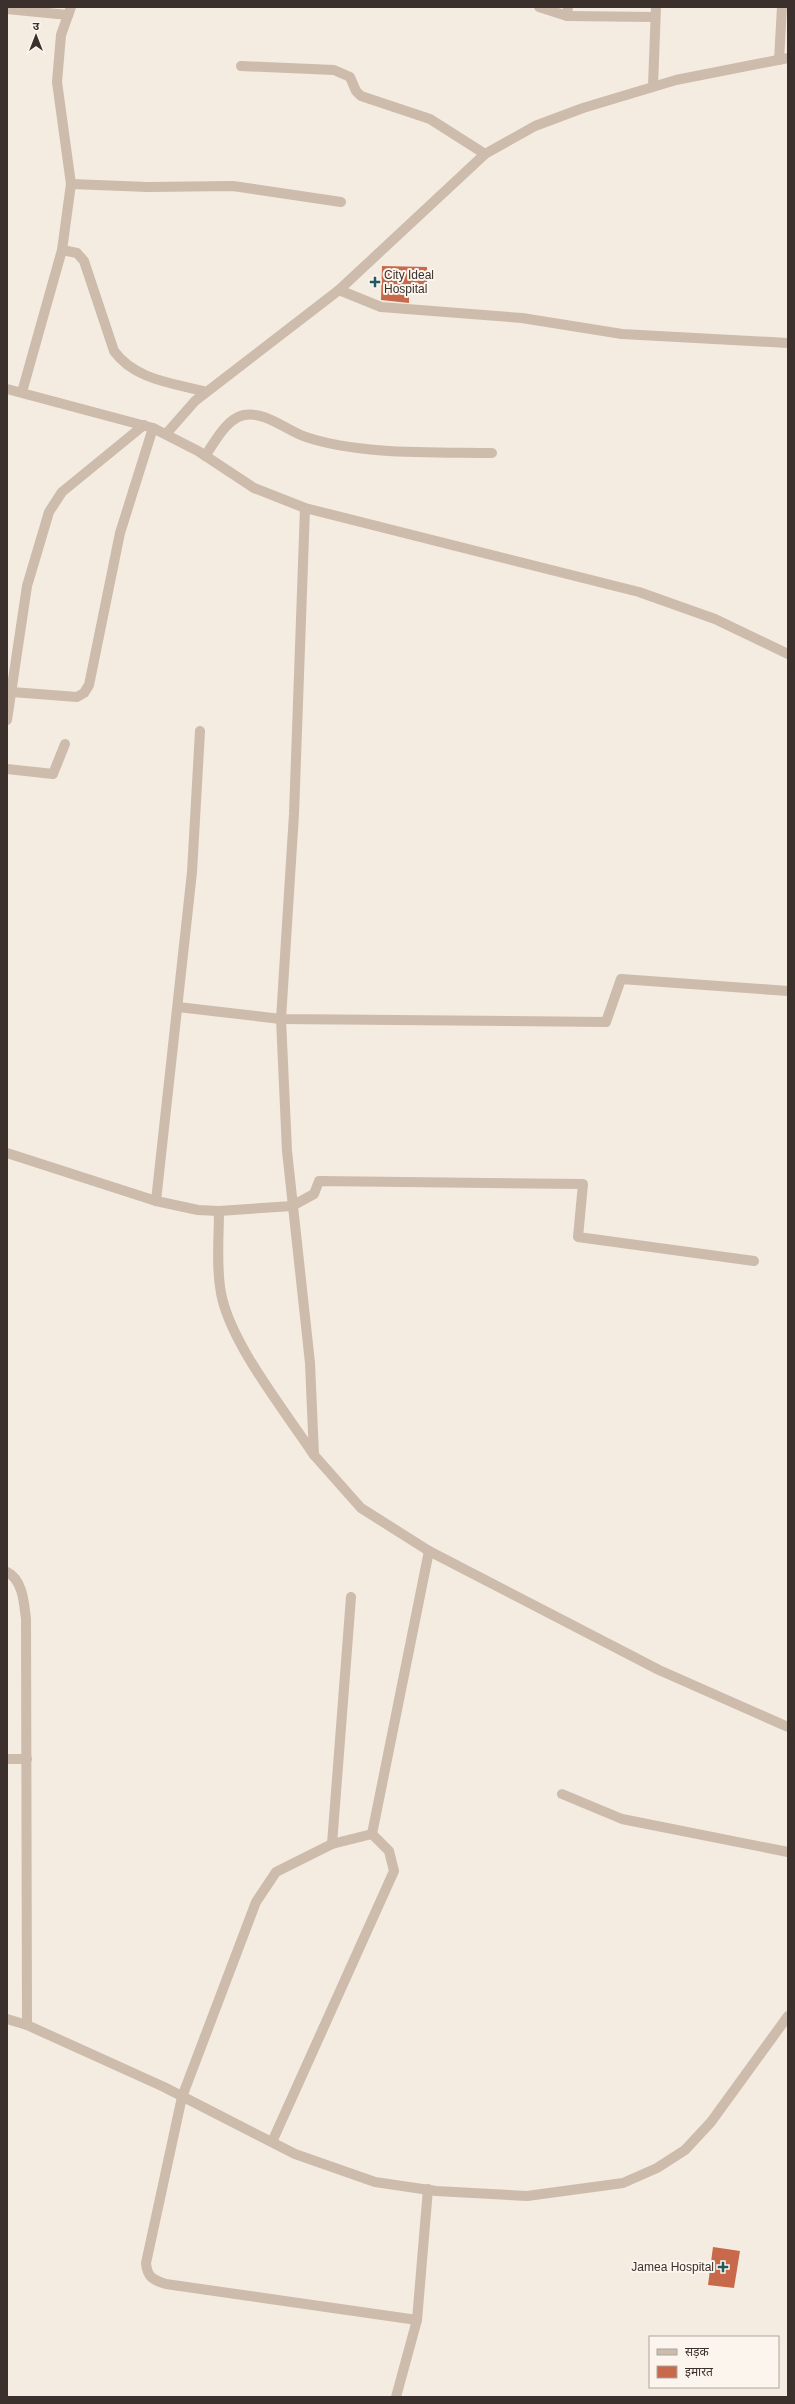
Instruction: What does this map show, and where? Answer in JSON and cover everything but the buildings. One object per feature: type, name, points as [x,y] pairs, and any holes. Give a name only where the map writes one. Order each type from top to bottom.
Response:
[{"type":"street","points":[[539,7],[568,12],[655,12],[653,86]]},
{"type":"street","points":[[166,434],[183,413],[206,392],[340,290],[484,154],[534,126],[583,108],[676,80],[784,59],[782,7]]},
{"type":"street","points":[[7,9],[69,11],[61,35],[57,82],[71,184],[62,250],[22,392]]},
{"type":"street","points":[[241,66],[334,70],[350,77],[356,91],[361,96],[430,119],[484,154]]},
{"type":"street","points":[[71,184],[148,187],[233,186],[341,202]]},
{"type":"street","points":[[62,250],[77,253],[84,261],[114,351],[130,369],[148,376],[206,392]]},
{"type":"street","points":[[340,290],[381,307],[522,318],[622,334],[788,343]]},
{"type":"street","points":[[7,389],[149,427],[166,434],[205,456],[254,488],[305,508],[639,592],[715,619],[788,654]]},
{"type":"street","points":[[205,456],[229,423],[236,418],[250,415],[258,415],[288,430],[328,444],[419,451],[492,453]]},
{"type":"street","points":[[7,720],[27,586],[49,512],[62,492],[149,427]]},
{"type":"street","points":[[12,692],[76,697],[84,694],[89,685],[120,533],[149,427]]},
{"type":"street","points":[[305,508],[294,814],[281,1019],[287,1150],[310,1363],[314,1455]]},
{"type":"street","points":[[156,1200],[192,872],[200,731]]},
{"type":"street","points":[[7,769],[53,774],[65,744]]},
{"type":"street","points":[[178,1007],[281,1019],[606,1022],[621,979],[788,991]]},
{"type":"street","points":[[7,1153],[156,1200],[198,1210],[219,1211],[292,1206],[314,1194],[319,1180],[582,1184],[578,1237],[754,1261]]},
{"type":"street","points":[[219,1211],[218,1266],[220,1292],[227,1316],[251,1360],[314,1455],[361,1508],[429,1551],[659,1670],[788,1726]]},
{"type":"street","points":[[372,1834],[429,1551]]},
{"type":"street","points":[[7,1572],[12,1574],[19,1585],[26,1619],[26,2025]]},
{"type":"street","points":[[332,1844],[351,1597]]},
{"type":"street","points":[[7,1759],[27,1760]]},
{"type":"street","points":[[562,1794],[622,1819],[788,1852]]},
{"type":"street","points":[[372,1834],[332,1844],[276,1872],[256,1902],[182,2098],[146,2263],[147,2272],[152,2280],[166,2284],[276,2301],[417,2320]]},
{"type":"street","points":[[272,2142],[394,1871],[389,1851],[372,1834]]},
{"type":"street","points":[[7,2019],[26,2025],[182,2098],[295,2154],[375,2182],[428,2189],[527,2196],[623,2183],[657,2168],[685,2150],[711,2122],[788,2016]]},
{"type":"street","points":[[396,2397],[417,2320],[428,2189]]},
{"type":"place","name":"City Ideal Hospital","points":[[375,282]]},
{"type":"place","name":"Jamea Hospital","points":[[723,2267]]}]
